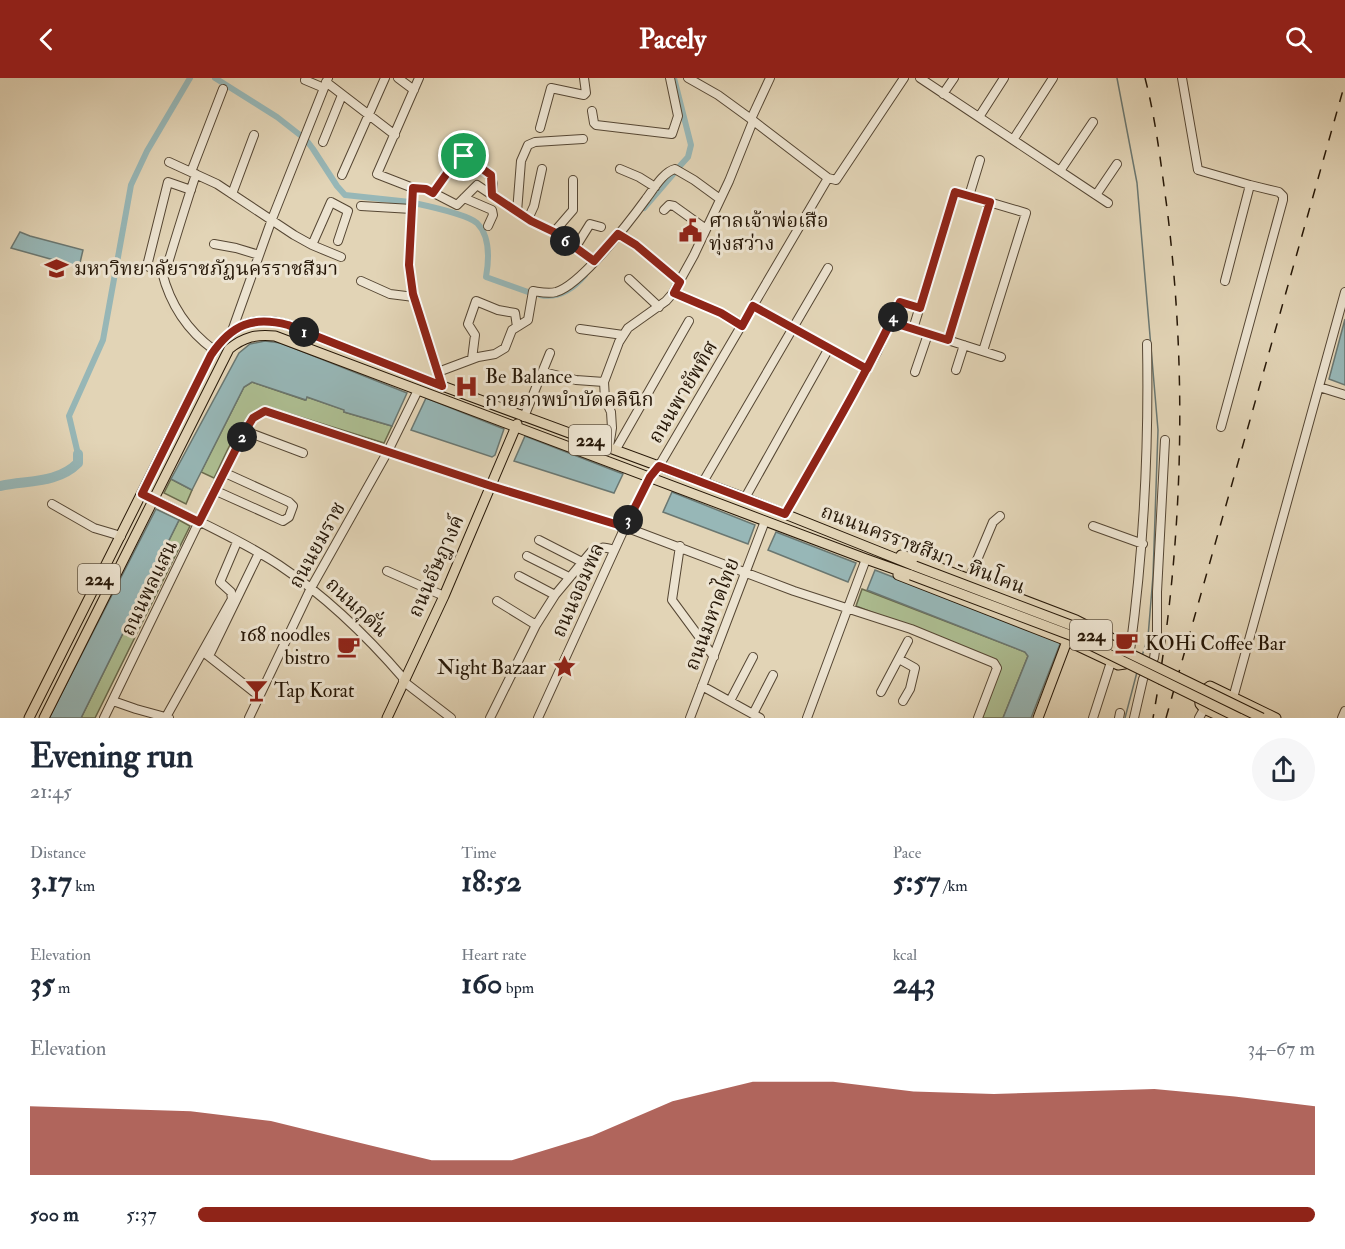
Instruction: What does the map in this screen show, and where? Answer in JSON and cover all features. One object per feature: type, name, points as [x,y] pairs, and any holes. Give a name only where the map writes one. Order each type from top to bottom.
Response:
[{"type":"main road","name":"ถนนนครราชสีมา - หินโคน","points":[[231,331],[250,322],[275,322],[522,416],[613,448],[878,550],[913,570],[1073,626],[1262,718]]},
{"type":"main road","name":"224","points":[[28,718],[214,350],[231,331]]},
{"type":"main road","name":"224","points":[[44,718],[230,349],[248,336],[261,334],[275,336],[418,390]]},
{"type":"main road","points":[[423,379],[418,390],[870,561],[909,581],[1067,642],[1118,665],[1125,664],[1130,659],[1131,651],[1127,646],[1076,620],[917,559],[878,550]]},
{"type":"main road","name":"ถนนอัษฎางค์","points":[[387,718],[444,596],[522,416]]},
{"type":"main road","points":[[650,477],[659,466]]},
{"type":"main road","points":[[142,494],[154,499]]},
{"type":"main road","points":[[870,561],[913,570],[1070,635],[1239,718]]},
{"type":"main road","points":[[1038,718],[1067,642]]},
{"type":"main road","points":[[1233,698],[1230,708],[1222,717],[1202,713],[1199,702],[1201,694],[1210,686],[1276,718]]},
{"type":"main road","points":[[1234,718],[1235,710],[1245,703]]},
{"type":"street","points":[[342,175],[385,78]]},
{"type":"street","points":[[398,78],[414,90]]},
{"type":"street","points":[[419,78],[377,174],[413,188],[426,189],[457,206],[477,185],[528,219],[554,232],[594,261]]},
{"type":"street","points":[[540,128],[550,88],[584,95],[586,93],[585,78]]},
{"type":"street","points":[[592,111],[594,123],[597,125],[672,134],[678,116],[670,78]]},
{"type":"street","points":[[688,78],[718,95],[828,178],[836,180],[904,78]]},
{"type":"street","points":[[613,448],[610,412],[605,399],[604,382],[622,335],[674,293],[720,199],[770,78]]},
{"type":"street","points":[[920,78],[1108,203]]},
{"type":"street","points":[[943,94],[954,78]]},
{"type":"street","points":[[979,117],[1004,78]]},
{"type":"street","points":[[1013,140],[1053,78]]},
{"type":"street","points":[[1182,78],[1198,170],[1279,192],[1283,196],[1221,427]]},
{"type":"street","points":[[305,80],[326,83],[395,135]]},
{"type":"street","points":[[231,331],[326,83]]},
{"type":"street","points":[[191,189],[168,182],[147,266],[165,273],[191,189],[194,173],[223,89]]},
{"type":"street","points":[[323,142],[342,95]]},
{"type":"street","points":[[1060,171],[1093,122]]},
{"type":"street","points":[[232,194],[254,135]]},
{"type":"street","points":[[517,212],[521,161],[528,145],[535,142],[583,139]]},
{"type":"street","points":[[433,193],[461,155],[490,174],[493,184],[492,195]]},
{"type":"street","points":[[969,196],[980,160]]},
{"type":"street","points":[[169,162],[217,184],[312,245],[340,257]]},
{"type":"street","points":[[1096,195],[1117,164]]},
{"type":"street","points":[[528,219],[534,206],[542,169]]},
{"type":"street","points":[[438,372],[472,359],[495,354],[505,348],[512,330],[528,320],[533,291],[549,293],[558,291],[576,281],[671,170],[675,169],[694,180],[720,199]]},
{"type":"street","points":[[620,170],[639,177],[655,187]]},
{"type":"street","name":"ถนนพายัพทิศ","points":[[659,466],[828,178]]},
{"type":"street","points":[[554,232],[573,210],[573,180]]},
{"type":"street","points":[[1225,281],[1250,184]]},
{"type":"street","points":[[413,188],[409,265],[414,297],[442,386]]},
{"type":"street","points":[[913,329],[955,192],[1026,213],[983,351]]},
{"type":"street","points":[[1002,206],[1005,197]]},
{"type":"street","points":[[465,198],[492,210],[493,215],[488,226]]},
{"type":"street","points":[[312,245],[331,202],[349,212],[338,241]]},
{"type":"street","points":[[948,340],[990,202]]},
{"type":"street","points":[[664,210],[672,204],[706,230]]},
{"type":"street","points":[[361,206],[412,209]]},
{"type":"street","points":[[575,249],[590,224],[601,227]]},
{"type":"street","points":[[618,234],[636,245],[680,282]]},
{"type":"street","points":[[214,244],[259,255]]},
{"type":"street","points":[[703,482],[828,268]]},
{"type":"street","points":[[162,272],[185,323],[196,336],[214,350]]},
{"type":"street","points":[[629,279],[658,307]]},
{"type":"street","points":[[361,281],[390,294],[414,297]]},
{"type":"street","points":[[1233,698],[1345,292]]},
{"type":"street","points":[[674,293],[721,313],[742,326]]},
{"type":"street","points":[[472,359],[475,335],[468,324],[476,301],[498,310],[515,313],[517,327]]},
{"type":"street","points":[[785,514],[867,369],[900,302],[920,308]]},
{"type":"street","points":[[753,306],[867,369]]},
{"type":"street","points":[[613,448],[689,321]]},
{"type":"street","points":[[891,322],[1001,357]]},
{"type":"street","points":[[580,330],[622,335]]},
{"type":"street","points":[[915,372],[928,334]]},
{"type":"street","points":[[1131,651],[1143,544],[1149,426],[1147,344]]},
{"type":"street","points":[[956,370],[964,345]]},
{"type":"street","points":[[745,498],[829,348]]},
{"type":"street","points":[[522,416],[543,372],[549,353]]},
{"type":"street","points":[[543,372],[576,380],[604,382]]},
{"type":"street","points":[[1319,387],[1345,395]]},
{"type":"street","name":"ถนนยมราช","points":[[249,718],[311,588],[388,452],[418,390]]},
{"type":"street","name":"ถนนพลแสน","points":[[104,718],[214,490],[253,418],[261,412],[270,411],[388,452]]},
{"type":"street","points":[[245,431],[303,453]]},
{"type":"street","points":[[1134,718],[1143,679],[1154,658],[1157,638],[1157,592],[1166,440]]},
{"type":"street","points":[[388,452],[680,546],[794,591],[911,629],[994,663],[997,668],[978,718]]},
{"type":"street","points":[[214,490],[284,521],[290,514],[293,506],[289,502],[223,472]]},
{"type":"street","name":"ถนนจอมพล","points":[[538,718],[614,550],[650,477]]},
{"type":"street","name":"ถนนกุดั่น","points":[[154,499],[259,553],[311,588],[379,650],[404,680],[451,718]]},
{"type":"street","points":[[52,504],[94,528],[121,536]]},
{"type":"street","points":[[969,579],[993,522],[1000,516]]},
{"type":"street","name":"ถนนมหาดไทย","points":[[690,718],[765,521]]},
{"type":"street","points":[[1093,526],[1143,544]]},
{"type":"street","points":[[540,540],[582,562]]},
{"type":"street","points":[[206,654],[232,597],[231,592],[220,582],[237,542]]},
{"type":"street","points":[[680,546],[672,600],[714,657]]},
{"type":"street","points":[[490,718],[536,625],[555,595],[596,548],[605,547],[614,550]]},
{"type":"street","points":[[113,701],[168,717],[206,654],[259,553]]},
{"type":"street","points":[[527,556],[569,577]]},
{"type":"street","points":[[807,718],[847,608],[870,561]]},
{"type":"street","points":[[387,571],[444,596]]},
{"type":"street","points":[[519,576],[555,595]]},
{"type":"street","points":[[497,601],[536,625]]},
{"type":"street","points":[[881,692],[908,641]]},
{"type":"street","points":[[206,654],[259,696]]},
{"type":"street","points":[[730,701],[753,657]]},
{"type":"street","points":[[899,659],[915,668],[910,689],[903,701]]},
{"type":"street","points":[[1093,718],[1111,662]]},
{"type":"street","points":[[702,686],[756,716],[773,675]]},
{"type":"street","points":[[1342,718],[1345,711]]},
{"type":"green space","points":[[252,382],[305,400],[307,397],[345,410],[344,412],[392,426],[384,443],[265,406],[248,418],[241,427],[214,478],[201,472],[244,387]]},
{"type":"green space","points":[[171,479],[192,490],[186,504],[164,493]]},
{"type":"green space","points":[[179,520],[190,526],[95,718],[81,718]]},
{"type":"green space","points":[[862,589],[1025,652],[1028,656],[1003,718],[982,718],[1000,670],[1000,665],[996,661],[856,606]]},
{"type":"water","points":[[20,232],[83,250],[79,267],[11,248]]},
{"type":"water","points":[[1345,319],[1345,385],[1329,379]]},
{"type":"water","points":[[265,341],[281,343],[407,393],[392,426],[344,412],[344,410],[307,397],[306,400],[252,382],[244,387],[192,490],[171,479],[239,353],[250,344]]},
{"type":"water","points":[[426,398],[504,429],[495,455],[492,457],[411,430]]},
{"type":"water","points":[[525,436],[623,474],[614,493],[514,461]]},
{"type":"water","points":[[672,492],[755,525],[748,544],[663,512]]},
{"type":"water","points":[[156,509],[179,520],[81,718],[49,718]]},
{"type":"water","points":[[776,532],[856,563],[848,582],[768,550]]},
{"type":"water","points":[[875,570],[1059,642],[1031,718],[1003,718],[1028,656],[1025,652],[867,590]]},
{"type":"waterway","points":[[78,454],[69,416],[103,340],[131,185],[147,151],[190,78]]},
{"type":"waterway","points":[[215,78],[277,117],[300,135]]},
{"type":"waterway","points":[[674,78],[691,145],[688,157],[678,168]]},
{"type":"waterway","points":[[1117,78],[1137,183],[1158,430],[1153,576],[1148,637],[1142,656]]},
{"type":"waterway","points":[[307,141],[345,195],[410,202]]},
{"type":"waterway","points":[[644,208],[675,172]]},
{"type":"waterway","points":[[414,203],[457,214],[477,223],[487,242],[486,277],[528,292]]},
{"type":"waterway","points":[[540,295],[560,294],[585,275]]},
{"type":"waterway","points":[[0,486],[61,475],[78,463],[78,454]]},
{"type":"waterway","points":[[1125,718],[1137,672]]},
{"type":"railway","points":[[1145,78],[1155,126],[1174,272],[1180,400],[1176,527],[1171,591],[1153,718]]},
{"type":"railway","points":[[1166,718],[1345,83]]},
{"type":"place","name":"ศาลเจ้าพ่อเสือ ทุ่งสว่าง","points":[[691,231]]},
{"type":"place","name":"มหาวิทยาลัยราชภัฏนครราชสีมา","points":[[56,268]]},
{"type":"place","name":"Be Balance กายภาพบำบัดคลินิก","points":[[467,387]]},
{"type":"place","name":"KOHi Coffee Bar","points":[[1127,643]]},
{"type":"place","name":"168 noodles bistro","points":[[348,646]]},
{"type":"place","name":"Night Bazaar","points":[[564,667]]},
{"type":"place","name":"Tap Korat","points":[[256,690]]},
{"type":"route","points":[[464,156],[460,155],[433,193],[426,189],[413,188],[409,243],[413,294],[442,386],[288,325],[275,322],[250,322],[231,331],[211,355],[142,494],[199,522],[253,418],[261,412],[270,411],[491,486],[625,527],[650,477],[659,466],[785,514],[877,352],[900,302],[920,308],[955,192],[990,202],[948,340],[891,322],[877,352],[867,369],[753,306],[742,326],[721,313],[674,293],[680,282],[636,245],[618,234],[594,261],[554,232],[531,221],[492,195],[491,175],[464,156]]}]
